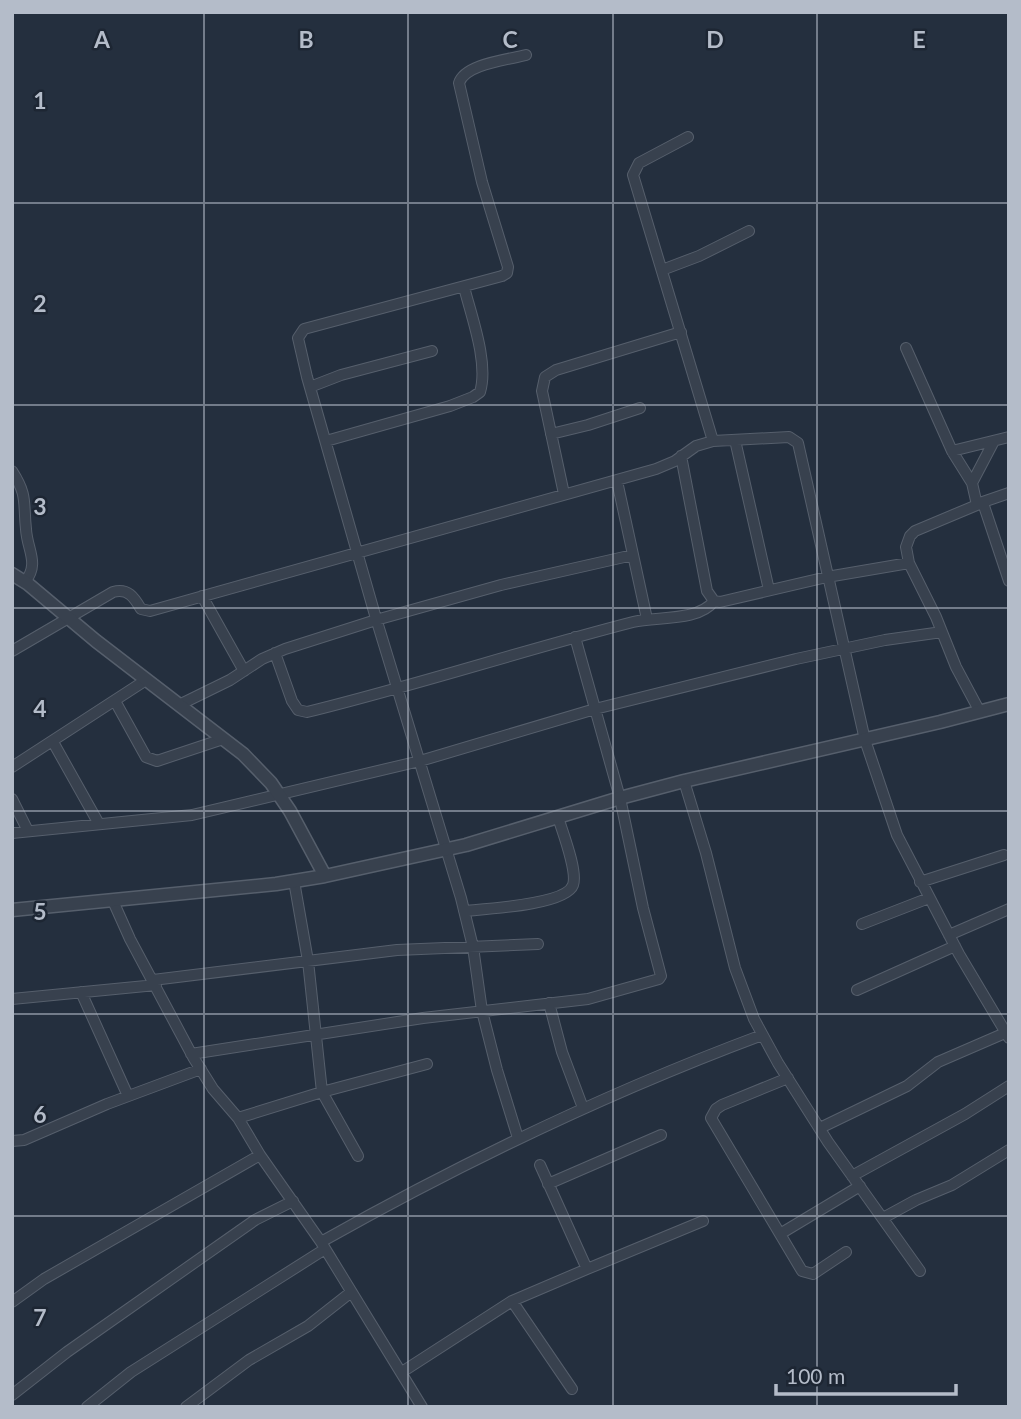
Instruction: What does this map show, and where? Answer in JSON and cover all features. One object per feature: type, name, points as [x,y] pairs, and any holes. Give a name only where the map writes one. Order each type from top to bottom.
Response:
[{"type":"street","points":[[518,1138],[496,1070],[482,1011],[474,947],[447,849],[376,620],[310,387],[299,346],[299,335],[304,329],[506,273],[508,267],[482,182],[459,83],[462,75],[472,69],[526,55]]},
{"type":"street","points":[[688,137],[639,163],[634,170],[634,181],[713,441]]},
{"type":"street","points":[[662,270],[699,257],[749,231]]},
{"type":"street","points":[[326,441],[450,406],[480,392],[482,381],[479,346],[464,286]]},
{"type":"street","points":[[564,494],[542,391],[542,383],[548,374],[681,332]]},
{"type":"street","points":[[906,348],[952,451],[972,483],[1006,563],[1009,581]]},
{"type":"street","points":[[310,387],[341,375],[432,351]]},
{"type":"street","points":[[551,434],[640,408]]},
{"type":"street","points":[[12,651],[120,590],[131,594],[146,612],[668,466],[696,446],[713,441],[789,437],[798,443],[865,740],[897,835],[955,946],[1007,1036],[938,1062],[907,1086],[820,1128]]},
{"type":"street","points":[[952,451],[1009,437]]},
{"type":"street","points":[[735,440],[769,590]]},
{"type":"street","points":[[972,483],[994,441]]},
{"type":"street","points":[[681,456],[706,591],[714,601]]},
{"type":"street","points":[[12,471],[24,496],[26,531],[34,559],[32,570],[25,582]]},
{"type":"street","points":[[617,481],[647,619]]},
{"type":"street","points":[[980,712],[956,667],[909,564],[906,547],[915,531],[1009,493]]},
{"type":"street","points":[[179,705],[275,653],[376,620],[501,585],[633,555]]},
{"type":"street","points":[[275,653],[292,701],[301,712],[307,712],[397,690],[575,637],[647,619],[698,612],[714,601],[827,577],[909,564]]},
{"type":"street","points":[[12,575],[25,582],[256,766],[290,811],[325,876]]},
{"type":"street","points":[[202,596],[244,671]]},
{"type":"street","points":[[12,833],[192,815],[419,761],[595,709],[796,659],[942,632]]},
{"type":"street","points":[[191,1054],[482,1011],[588,999],[660,977],[620,798],[575,637]]},
{"type":"street","points":[[12,767],[146,680]]},
{"type":"street","points":[[115,701],[150,760],[157,761],[223,739]]},
{"type":"street","points":[[12,910],[325,876],[447,849],[684,781],[1009,704]]},
{"type":"street","points":[[53,741],[99,824]]},
{"type":"street","points":[[684,781],[706,853],[735,968],[754,1019],[820,1128],[920,1270]]},
{"type":"street","points":[[12,799],[28,831]]},
{"type":"street","points":[[464,911],[552,899],[570,890],[574,881],[571,862],[558,817]]},
{"type":"street","points":[[920,882],[1004,855]]},
{"type":"street","points":[[294,881],[308,961],[322,1092],[358,1156]]},
{"type":"street","points":[[862,924],[929,898]]},
{"type":"street","points":[[113,901],[191,1054],[213,1089],[238,1118],[323,1245],[422,1407]]},
{"type":"street","points":[[949,935],[1009,909]]},
{"type":"street","points":[[12,999],[155,983],[397,950],[538,944]]},
{"type":"street","points":[[857,990],[955,946]]},
{"type":"street","points":[[81,992],[128,1096]]},
{"type":"street","points":[[549,1003],[562,1052],[583,1108]]},
{"type":"street","points":[[87,1407],[131,1372],[323,1245],[414,1190],[583,1108],[690,1062],[762,1035]]},
{"type":"street","points":[[238,1118],[427,1064]]},
{"type":"street","points":[[12,1140],[24,1140],[128,1096],[201,1069]]},
{"type":"street","points":[[788,1078],[722,1105],[711,1118],[802,1271],[813,1274],[846,1252]]},
{"type":"street","points":[[852,1176],[965,1114],[1009,1086]]},
{"type":"street","points":[[548,1184],[661,1135]]},
{"type":"street","points":[[883,1218],[952,1185],[1009,1150]]},
{"type":"street","points":[[12,1302],[44,1279],[261,1155]]},
{"type":"street","points":[[540,1165],[587,1269]]},
{"type":"street","points":[[780,1234],[860,1186]]},
{"type":"street","points":[[12,1395],[67,1352],[244,1227],[293,1201]]},
{"type":"street","points":[[402,1372],[512,1301],[703,1221]]},
{"type":"street","points":[[187,1407],[249,1360],[309,1326],[350,1293]]},
{"type":"street","points":[[512,1301],[572,1388]]}]
